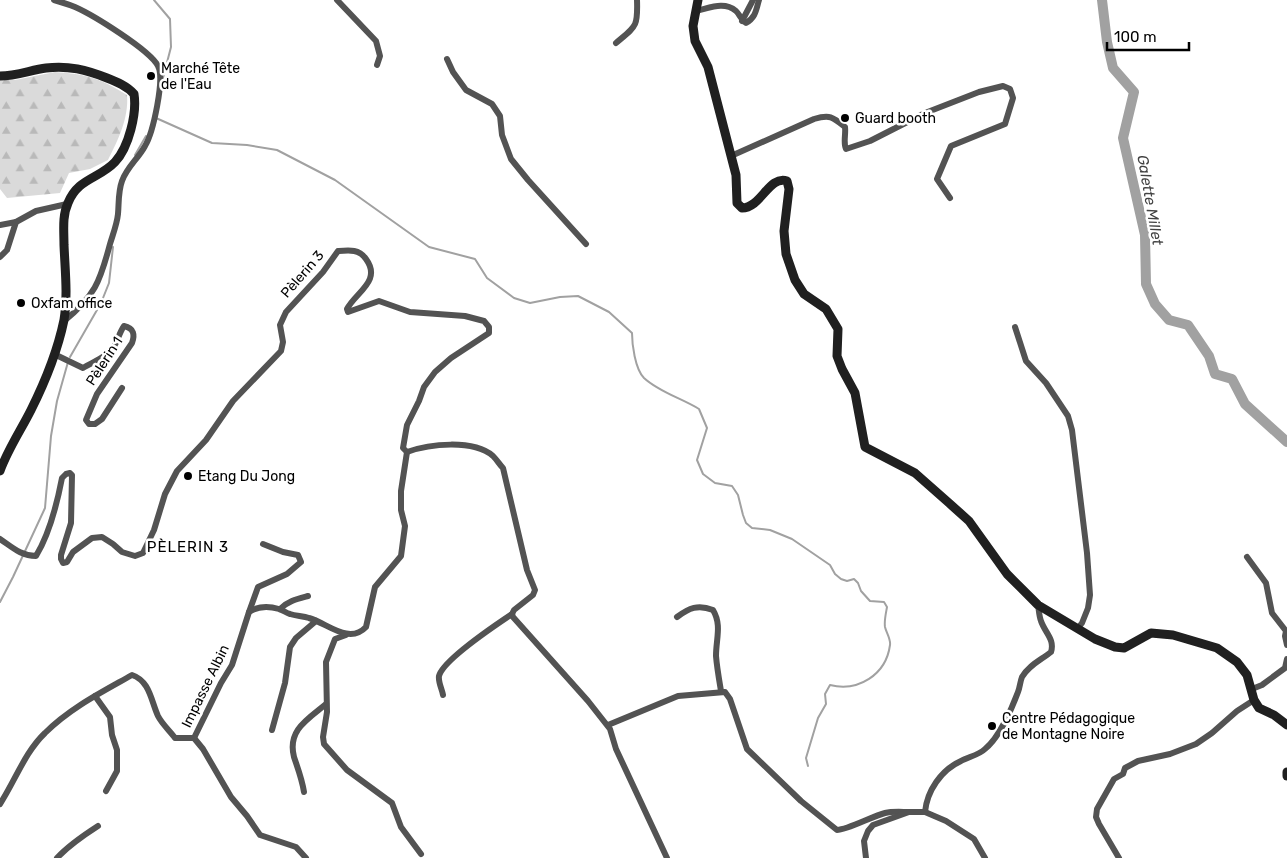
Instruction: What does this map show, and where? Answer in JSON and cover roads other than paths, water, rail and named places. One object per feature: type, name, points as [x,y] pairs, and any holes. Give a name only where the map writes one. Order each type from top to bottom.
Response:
[{"type":"street","points":[[54,0],[96,18],[148,54],[159,68],[160,75],[156,115],[150,136],[145,147],[130,165],[121,182],[116,224],[101,277],[82,307],[63,322]]},
{"type":"street","points":[[337,0],[376,41],[380,56],[377,65]]},
{"type":"street","points":[[616,43],[637,23],[637,0]]},
{"type":"street","points":[[698,0],[693,26],[695,41],[708,67],[736,175],[738,203],[742,208],[748,208],[776,181],[787,180],[789,185],[784,231],[786,254],[795,280],[804,294],[826,309],[838,329],[837,356],[855,393],[865,447],[916,473],[949,502],[969,521],[1008,574],[1038,605],[1095,639],[1114,648],[1124,648],[1151,633],[1173,635],[1217,648],[1237,662],[1248,675],[1254,700],[1259,708],[1274,715],[1287,725]]},
{"type":"street","points":[[742,20],[754,0]]},
{"type":"street","points":[[696,11],[717,5],[728,6],[737,12],[746,23],[756,14],[758,0]]},
{"type":"street","points":[[447,59],[453,72],[466,90],[492,104],[500,116],[502,135],[511,159],[586,244]]},
{"type":"street","points":[[0,76],[64,66],[89,71],[121,84],[134,94],[136,102],[132,127],[127,143],[120,155],[115,162],[81,184],[68,204],[64,221],[67,301],[63,322],[54,354],[32,409],[9,449],[0,470]]},
{"type":"street","points":[[731,156],[824,116],[832,117],[845,127],[844,145],[846,149],[870,141],[925,113],[979,92],[1004,86],[1010,89],[1013,98],[1005,124],[951,146],[937,179],[950,198]]},
{"type":"street","points":[[0,225],[16,222],[36,211],[68,204]]},
{"type":"street","points":[[0,257],[7,250],[16,222]]},
{"type":"street","name":"Pèlerin 3","points":[[0,539],[24,555],[36,556],[42,546],[51,521],[62,478],[70,473],[73,480],[71,523],[61,555],[63,563],[67,562],[73,552],[92,538],[102,538],[122,552],[135,556],[143,553],[154,530],[165,494],[177,471],[221,421],[233,400],[281,351],[283,342],[280,324],[286,312],[323,272],[338,251],[354,250],[363,255],[370,265],[369,283],[350,304],[347,309],[348,312],[379,301],[410,312],[465,316],[484,321],[489,327],[489,332],[484,337],[451,358],[435,372],[424,387],[407,425],[403,448],[407,452]]},
{"type":"street","name":"Pèlerin 1","points":[[54,354],[83,368],[108,354],[114,347],[120,331],[124,326],[129,327],[133,331],[134,338],[97,394],[86,420],[89,424],[95,424],[102,419],[122,388]]},
{"type":"street","points":[[1015,327],[1026,361],[1046,383],[1068,416],[1072,430],[1087,553],[1090,595],[1088,608],[1078,628]]},
{"type":"street","points":[[421,854],[401,827],[392,803],[347,770],[324,744],[323,737],[327,712],[326,662],[335,639],[357,633],[366,627],[375,587],[401,556],[405,526],[401,510],[401,491],[407,452],[421,447],[456,444],[478,449],[493,456],[503,468],[527,570],[535,590],[533,595],[514,610],[512,614],[487,630],[446,665],[439,676],[443,695]]},
{"type":"street","name":"Impasse Albin","points":[[0,804],[13,779],[44,733],[70,712],[132,675],[140,678],[146,685],[159,718],[176,738],[194,738],[232,665],[258,587],[287,574],[301,562],[298,555],[263,544]]},
{"type":"street","points":[[1247,556],[1266,583],[1272,613],[1286,631],[1287,645]]},
{"type":"street","points":[[280,609],[284,604],[292,600],[308,596]]},
{"type":"street","points":[[925,812],[935,783],[946,770],[986,749],[1004,721],[1018,693],[1022,677],[1036,661],[1051,652],[1053,645],[1042,622],[1038,605]]},
{"type":"street","points":[[677,617],[688,608],[699,606],[713,610],[719,623],[716,656],[722,691]]},
{"type":"street","points":[[249,612],[258,608],[280,609],[289,614],[316,621],[347,635]]},
{"type":"street","points":[[512,614],[608,724],[616,749],[667,858]]},
{"type":"street","points":[[272,730],[285,682],[290,647],[296,638],[316,621]]},
{"type":"street","points":[[1252,690],[1285,668],[1287,659]]},
{"type":"street","points":[[608,724],[678,696],[725,692],[730,699],[747,749],[802,801],[837,830],[843,830],[851,825],[887,813],[925,812],[946,821],[974,839],[985,858]]},
{"type":"street","points":[[95,696],[110,717],[112,736],[117,750],[117,771],[106,791]]},
{"type":"street","points":[[1119,858],[1098,824],[1096,817],[1097,809],[1114,779],[1123,774],[1125,768],[1138,761],[1170,754],[1196,744],[1237,711],[1254,700]]},
{"type":"street","points":[[304,792],[302,779],[292,750],[293,739],[303,724],[326,704]]},
{"type":"street","points":[[194,738],[203,749],[231,797],[247,816],[260,836],[296,847],[306,858]]},
{"type":"street","points":[[866,858],[864,842],[868,831],[873,825],[909,812]]},
{"type":"street","points":[[57,858],[81,836],[98,826]]},
{"type":"waterway","points":[[154,0],[170,19],[171,47],[163,78]]},
{"type":"waterway","name":"Galette Millet","points":[[1102,0],[1107,42],[1113,68],[1134,92],[1123,138],[1145,235],[1146,284],[1155,304],[1169,320],[1188,325],[1209,356],[1215,374],[1232,379],[1245,404],[1287,442]]},
{"type":"waterway","points":[[156,118],[212,143],[247,145],[277,150],[335,180],[429,247],[475,259],[487,278],[514,298],[530,303],[560,297],[578,296],[609,312],[632,333],[636,363],[644,378],[656,387],[699,409],[707,428],[697,460],[703,474],[715,483],[732,486],[738,495],[746,523],[752,528],[770,530],[792,539],[830,565],[835,574],[841,579],[847,581],[854,579],[870,601],[884,602],[887,607],[885,625],[890,645],[883,665],[877,673],[860,683],[840,687],[830,685],[825,694],[826,704],[818,718],[806,758],[808,766]]},
{"type":"waterway","points":[[135,155],[146,136]]},
{"type":"waterway","points":[[70,357],[101,303],[109,283],[113,247]]},
{"type":"waterway","points":[[0,602],[45,508],[51,436],[57,401],[68,362]]},
{"type":"place","name":"Marché Tête de l'Eau","points":[[151,76]]},
{"type":"place","name":"Guard booth","points":[[845,118]]},
{"type":"place","name":"Oxfam office","points":[[21,303]]},
{"type":"place","name":"Etang Du Jong","points":[[188,476]]},
{"type":"place","name":"Centre Pédagogique de Montagne Noire","points":[[992,726]]},
{"type":"district","name":"PÈLERIN 3","points":[[188,547]]}]
